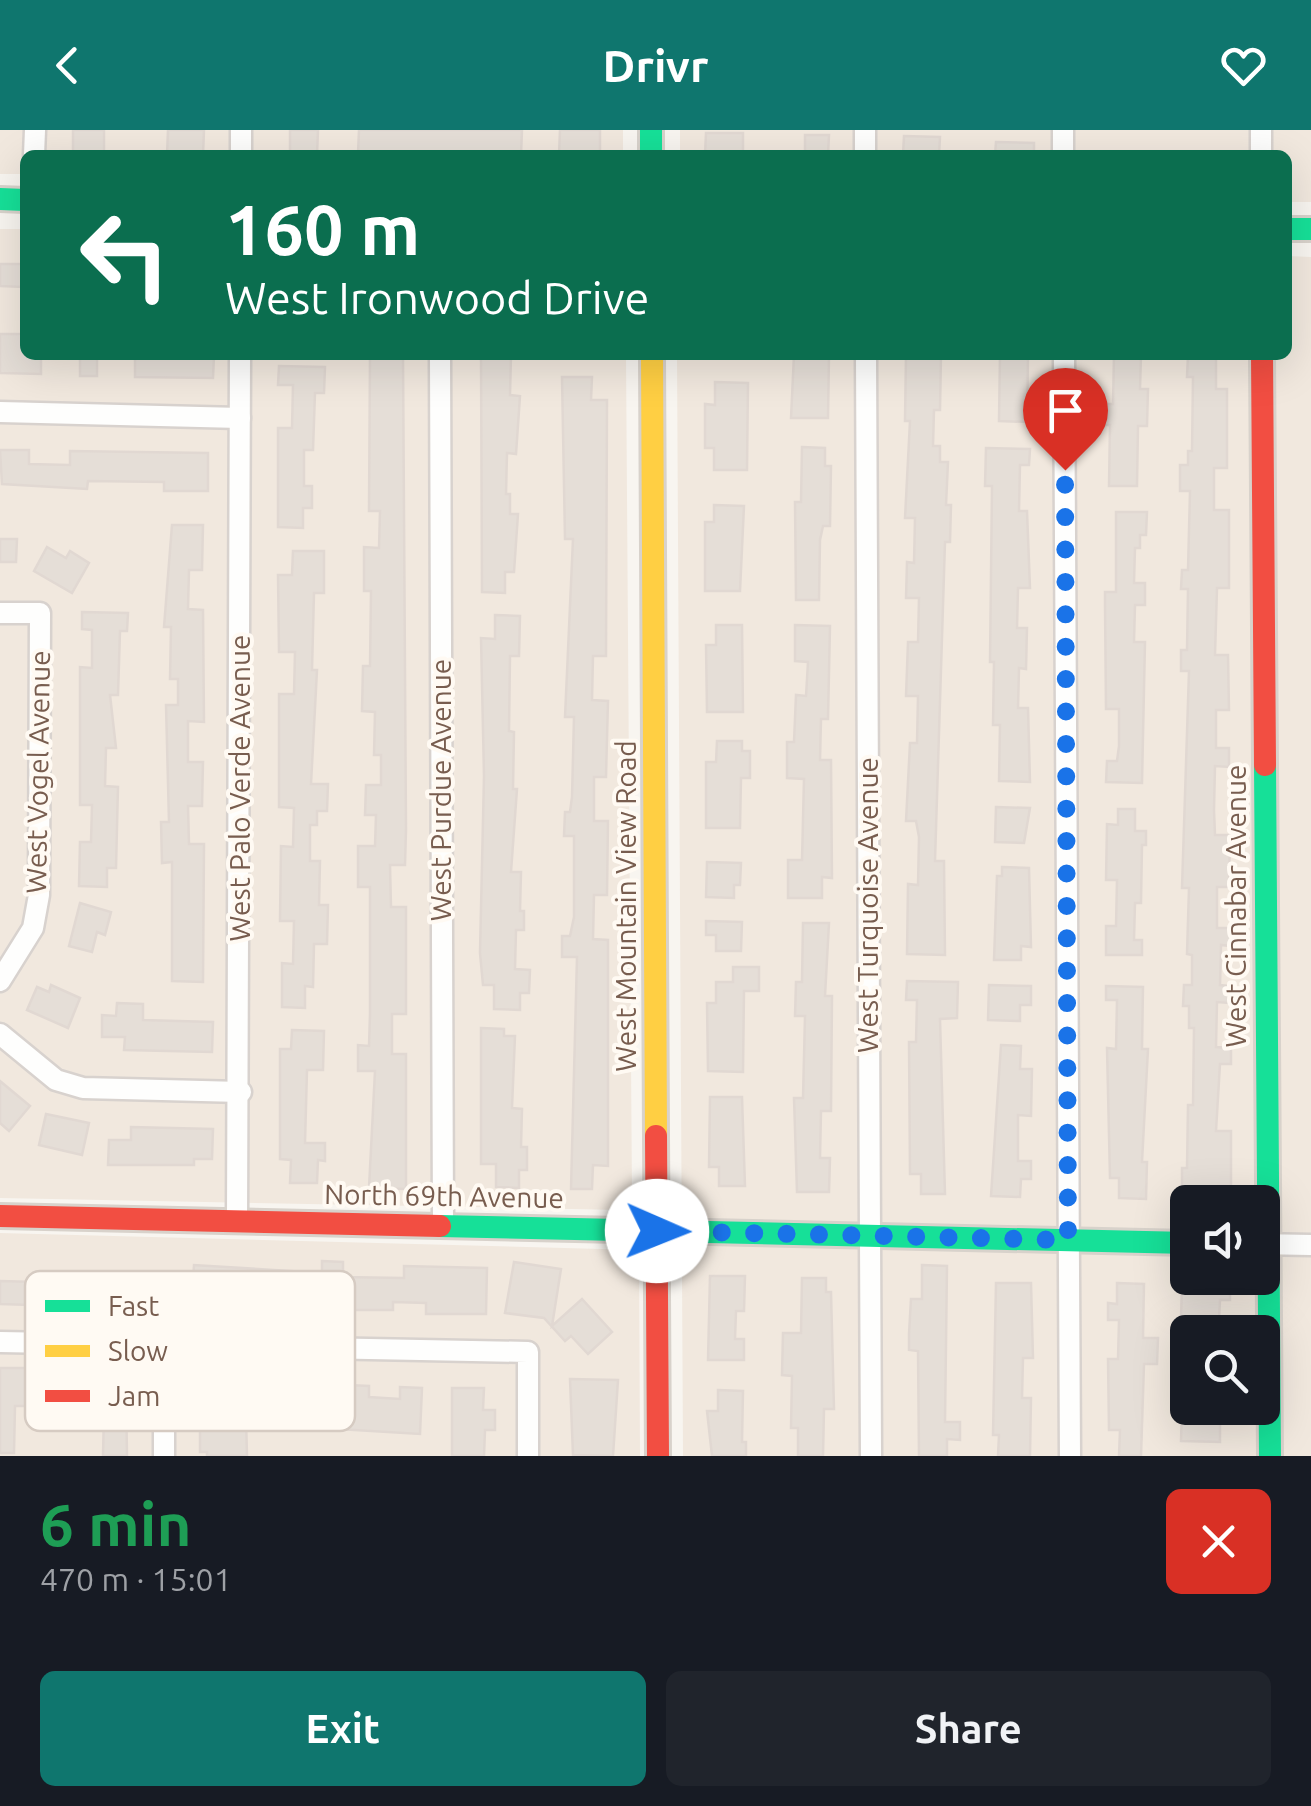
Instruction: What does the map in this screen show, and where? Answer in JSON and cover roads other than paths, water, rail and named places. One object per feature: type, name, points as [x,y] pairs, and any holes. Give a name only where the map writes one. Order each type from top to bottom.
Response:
[{"type":"street","name":"West Palo Verde Avenue","points":[[238,1222],[240,360]]},
{"type":"street","name":"West Purdue Avenue","points":[[440,360],[443,1226]]},
{"type":"street","name":"West Mountain View Road","points":[[652,360],[658,1456]]},
{"type":"street","name":"West Turquoise Avenue","points":[[866,360],[871,1456]]},
{"type":"street","points":[[1064,360],[1070,1456]]},
{"type":"street","name":"West Cinnabar Avenue","points":[[1262,360],[1265,1185]]},
{"type":"street","points":[[0,412],[240,418]]},
{"type":"street","name":"West Vogel Avenue","points":[[0,613],[40,613],[39,895],[34,928],[0,982]]},
{"type":"street","points":[[0,1034],[44,1072],[83,1088],[241,1092]]},
{"type":"street","name":"North 69th Avenue","points":[[0,1216],[1170,1243]]},
{"type":"street","points":[[1280,1245],[1311,1246]]},
{"type":"street","name":"West Cinnabar Avenue","points":[[1266,1295],[1270,1456]]},
{"type":"street","points":[[0,1342],[25,1342]]},
{"type":"street","points":[[355,1349],[528,1352],[528,1456]]}]
